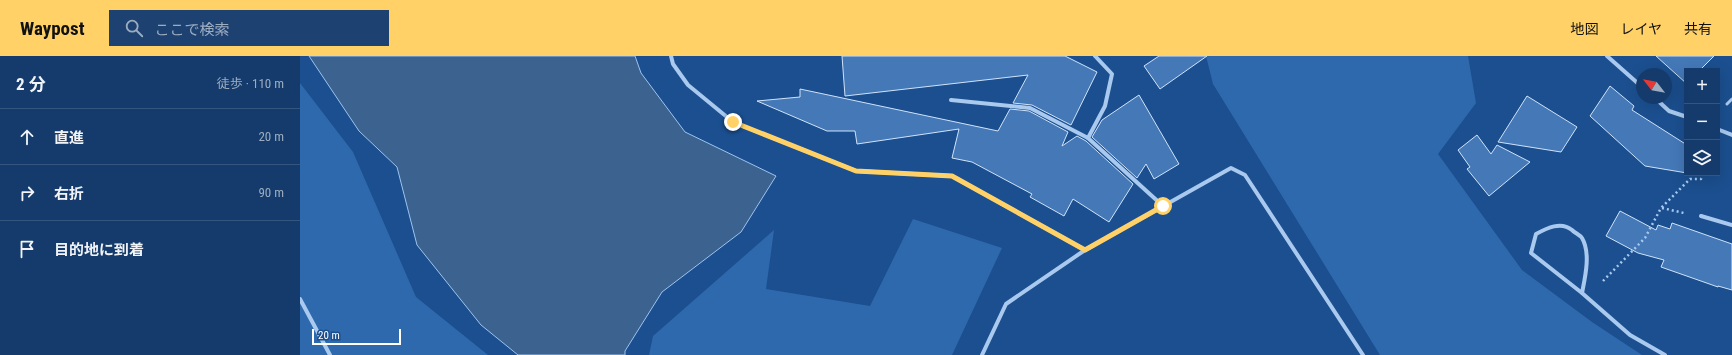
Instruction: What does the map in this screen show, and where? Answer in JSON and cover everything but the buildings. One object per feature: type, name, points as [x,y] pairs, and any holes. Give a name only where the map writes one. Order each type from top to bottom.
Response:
[{"type":"street","points":[[670,56],[673,64],[688,85],[733,122],[856,171],[952,176],[1085,250]]},
{"type":"street","points":[[1088,138],[1105,106],[1112,74],[1095,56]]},
{"type":"street","points":[[1607,56],[1636,82]]},
{"type":"street","points":[[951,100],[1030,108],[1088,138],[1163,206]]},
{"type":"street","points":[[1662,104],[1669,110],[1684,116]]},
{"type":"street","points":[[1720,130],[1732,134]]},
{"type":"street","points":[[982,355],[1006,304],[1085,250],[1231,168],[1245,175],[1363,355]]},
{"type":"street","points":[[1701,216],[1732,225]]},
{"type":"street","points":[[1582,293],[1585,276],[1586,253],[1582,238],[1568,227],[1550,226],[1536,234],[1531,253],[1582,293],[1630,335],[1665,355]]},
{"type":"street","points":[[300,298],[330,355]]},
{"type":"lane","points":[[1727,104],[1732,99]]},
{"type":"path","points":[[1582,293],[1606,279],[1645,238],[1661,208],[1690,179],[1701,179],[1702,176]]},
{"type":"path","points":[[1661,208],[1701,216]]},
{"type":"shaded area","points":[[309,56],[635,56],[641,73],[685,132],[776,176],[741,232],[662,292],[625,351],[625,355],[518,355],[481,325],[417,245],[397,167],[359,131]]},
{"type":"shaded area","points":[[1206,56],[1468,56],[1476,103],[1438,154],[1522,270],[1592,322],[1642,355],[1380,355],[1213,84]]},
{"type":"shaded area","points":[[300,83],[353,152],[416,297],[488,355],[300,355]]},
{"type":"shaded area","points":[[913,219],[1002,248],[952,355],[649,355],[653,336],[774,230],[766,289],[870,306]]},
{"type":"route","points":[[733,122],[856,171],[952,176],[1085,250],[1163,206]]}]
